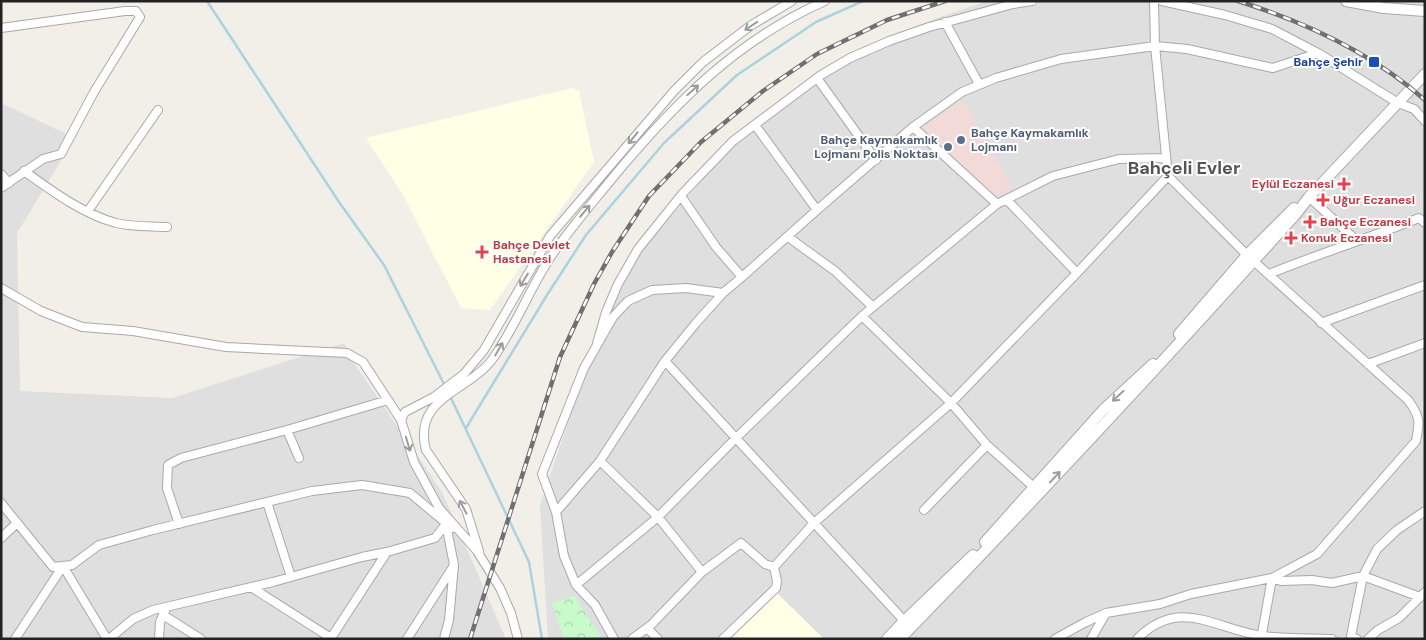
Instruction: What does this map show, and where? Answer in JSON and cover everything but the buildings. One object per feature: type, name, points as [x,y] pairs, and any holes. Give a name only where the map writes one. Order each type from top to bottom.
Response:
[{"type":"street","points":[[479,553],[466,509],[426,450],[424,444],[424,428],[437,399],[464,374],[484,350],[550,236],[674,91],[703,62],[750,26],[792,1]]},
{"type":"street","points":[[401,420],[405,412],[437,399],[473,378],[493,358],[553,254],[580,218],[643,142],[679,104],[724,62],[771,31],[825,1]]},
{"type":"street","points":[[596,347],[606,312],[618,284],[638,249],[681,196],[733,141],[817,78],[850,58],[889,41],[945,22],[1013,4],[1032,1]]},
{"type":"street","points":[[1056,639],[1086,622],[1106,614],[1160,604],[1191,594],[1272,578],[1318,554],[1416,441],[1420,425],[1421,410],[1268,274],[1168,176],[1156,46],[1154,1]]},
{"type":"street","points":[[1162,1],[1226,15],[1272,29],[1318,53],[1398,103],[1414,109],[1425,121]]},
{"type":"street","points":[[1346,1],[1384,8],[1425,11]]},
{"type":"street","points":[[1,28],[125,11],[136,11],[140,17],[94,92],[61,154],[43,159],[1,188]]},
{"type":"street","points":[[945,22],[979,84]]},
{"type":"street","points":[[556,512],[600,460],[665,361],[723,293],[913,127],[962,92],[996,78],[1061,59],[1156,46],[1187,49],[1273,68],[1318,53]]},
{"type":"street","points":[[887,639],[907,625],[1037,490],[1112,417],[1251,258],[1289,211],[1308,197],[1425,74]]},
{"type":"street","points":[[817,78],[876,160]]},
{"type":"street","points":[[88,211],[158,110]]},
{"type":"street","points":[[756,124],[817,210]]},
{"type":"street","points":[[913,127],[996,204]]},
{"type":"street","points":[[576,585],[658,517],[736,438],[862,316],[996,204],[1053,176],[1119,159],[1165,158]]},
{"type":"street","points":[[24,171],[56,194],[115,223],[132,226],[167,227]]},
{"type":"street","points":[[1,174],[9,182]]},
{"type":"street","points":[[774,567],[814,523],[951,403],[1168,176]]},
{"type":"street","points":[[681,196],[716,247],[742,277]]},
{"type":"street","points":[[1308,197],[1357,241]]},
{"type":"street","points":[[1007,200],[1077,273]]},
{"type":"street","points":[[1268,274],[1419,218],[1425,223]]},
{"type":"street","points":[[788,237],[835,271],[873,307]]},
{"type":"street","points":[[1037,490],[1103,410],[1158,359],[1251,258]]},
{"type":"street","points":[[1321,323],[1425,285]]},
{"type":"street","points":[[1,288],[41,311],[82,327],[133,331],[226,347],[347,353],[364,362],[401,420],[414,462],[439,508],[479,553],[500,588],[511,614],[518,639]]},
{"type":"street","points":[[614,639],[595,605],[576,585],[564,556],[556,512],[542,474],[584,368],[613,317],[628,301],[652,290],[686,288],[723,293]]},
{"type":"street","points":[[862,316],[951,403],[987,445],[1037,490]]},
{"type":"street","points":[[1368,364],[1425,344]]},
{"type":"street","points":[[665,361],[907,625]]},
{"type":"street","points":[[179,524],[167,488],[168,465],[181,458],[287,430],[388,400]]},
{"type":"street","points":[[1103,410],[1112,417]]},
{"type":"street","points":[[287,430],[299,458]]},
{"type":"street","points":[[924,510],[987,445]]},
{"type":"street","points":[[600,460],[658,517],[702,572]]},
{"type":"street","points":[[1,503],[53,567],[72,565],[99,545],[179,524],[312,491],[362,486],[410,493],[479,553]]},
{"type":"street","points":[[267,502],[291,577]]},
{"type":"street","points":[[1357,639],[1352,636],[1363,576],[1377,549],[1397,530],[1425,511]]},
{"type":"street","points":[[1,538],[17,522]]},
{"type":"street","points":[[63,566],[108,639],[133,619],[153,610],[291,577],[435,538],[446,524]]},
{"type":"street","points":[[444,639],[449,620],[454,565],[446,524]]},
{"type":"street","points":[[632,639],[647,628],[702,572],[741,543],[765,564],[774,567]]},
{"type":"street","points":[[251,587],[331,638],[387,552]]},
{"type":"street","points":[[407,639],[454,565]]},
{"type":"street","points":[[15,639],[63,566]]},
{"type":"street","points":[[723,639],[776,588],[777,581],[774,567]]},
{"type":"street","points":[[1272,578],[1281,581],[1312,580],[1332,583],[1363,576],[1423,595],[1399,618],[1378,630],[1368,639]]},
{"type":"street","points":[[1261,637],[1272,578]]},
{"type":"street","points":[[159,639],[160,622],[167,606]]},
{"type":"street","points":[[1091,639],[1106,614]]},
{"type":"street","points":[[163,615],[201,639]]},
{"type":"street","points":[[1137,639],[1166,618],[1186,616],[1261,637],[1332,639]]},
{"type":"street","points":[[900,639],[907,625]]},
{"type":"street","points":[[647,628],[658,639]]},
{"type":"shaded area","points":[[987,1],[1425,1],[1425,639],[548,639],[540,505],[616,281],[728,150],[785,96],[828,66],[934,19]]},
{"type":"shaded area","name":"Bahçe Devlet Hastanesi","points":[[572,88],[579,91],[594,162],[490,310],[461,308],[403,195],[366,138]]},
{"type":"shaded area","name":"Bahçe Kaymakamlık Lojmanı","points":[[964,100],[1012,188],[994,196],[922,127]]},
{"type":"shaded area","points":[[1,103],[75,138],[17,233],[20,391],[172,398],[344,343],[352,360],[442,492],[506,639],[1,639]]},
{"type":"shaded area","points":[[776,592],[824,639],[729,639]]},
{"type":"green space","points":[[574,596],[602,639],[564,639],[552,603]]},
{"type":"waterway","points":[[207,1],[339,202],[384,265],[445,386]]},
{"type":"waterway","points":[[466,428],[586,235],[664,143],[737,75],[816,22],[863,1]]},
{"type":"waterway","points":[[450,396],[529,562],[542,639]]},
{"type":"railway","points":[[470,639],[560,357],[594,284],[612,252],[649,196],[701,142],[763,91],[817,54],[887,20],[945,1]]},
{"type":"railway","points":[[1238,1],[1313,29],[1337,41],[1383,68],[1425,100]]},
{"type":"place","name":"Bahçe Şehir","points":[[1374,62]]},
{"type":"place","name":"Bahçe Kaymakamlık Lojmanı","points":[[961,140]]},
{"type":"place","name":"Bahçe Kaymakamlık Lojmanı Polis Noktası","points":[[948,147]]},
{"type":"place","name":"Eylül Eczanesi","points":[[1344,184]]},
{"type":"place","name":"Uğur Eczanesi","points":[[1323,200]]},
{"type":"place","name":"Bahçe Eczanesi","points":[[1310,222]]},
{"type":"place","name":"Konuk Eczanesi","points":[[1291,238]]},
{"type":"place","name":"Bahçe Devlet Hastanesi","points":[[482,252]]},
{"type":"district","name":"Bahçeli Evler","points":[[1184,168]]}]
